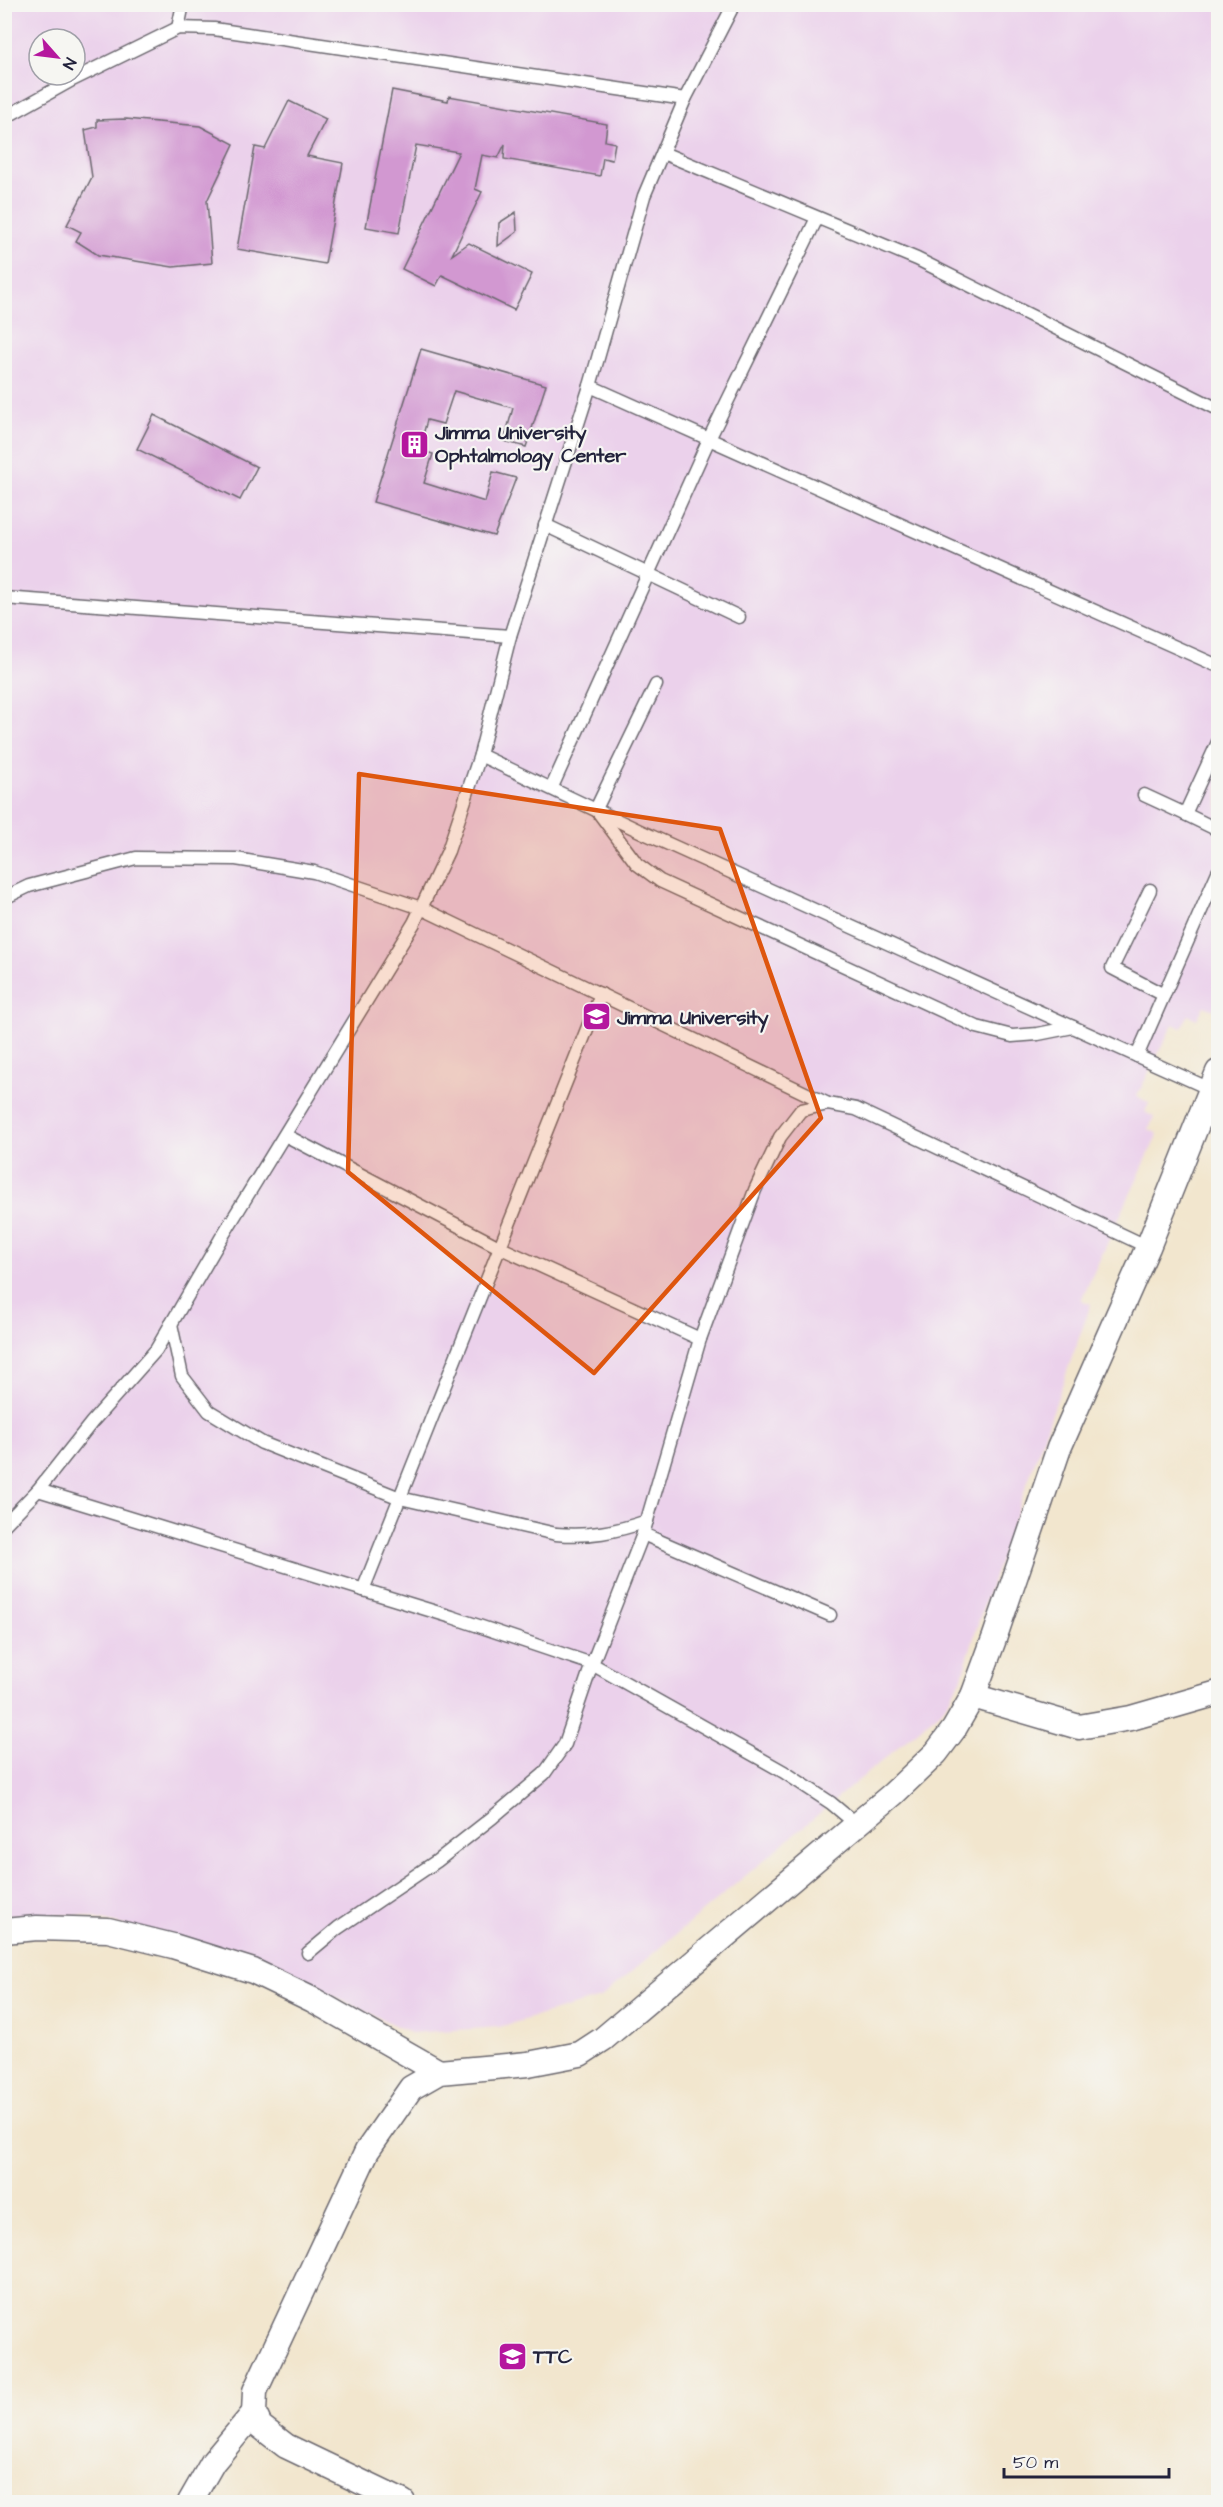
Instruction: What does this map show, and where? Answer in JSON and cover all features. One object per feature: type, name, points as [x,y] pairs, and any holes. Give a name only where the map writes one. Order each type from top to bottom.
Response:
[{"type":"street","points":[[403,2502],[286,2446],[260,2426],[254,2414],[255,2391],[367,2151],[411,2088],[439,2072],[528,2064],[580,2054],[603,2039],[893,1794],[936,1753],[954,1729],[973,1695],[1059,1448],[1148,1247],[1214,1080]]},
{"type":"street","points":[[973,1695],[1079,1727],[1131,1718],[1218,1693]]},
{"type":"street","points":[[4,1931],[37,1928],[108,1930],[173,1946],[253,1971],[313,2000],[439,2072]]},
{"type":"street","points":[[190,2502],[213,2462],[254,2414]]},
{"type":"lane","points":[[178,28],[183,4]]},
{"type":"lane","points":[[4,1525],[38,1490],[92,1422],[156,1350],[349,1033],[421,909],[448,851],[480,755],[510,636],[590,386],[644,196],[685,99],[734,4]]},
{"type":"lane","points":[[4,118],[72,80],[178,28],[214,29],[685,99]]},
{"type":"lane","points":[[663,153],[917,259],[1218,409]]},
{"type":"lane","points":[[552,787],[709,439],[817,218]]},
{"type":"lane","points":[[590,386],[1218,666]]},
{"type":"lane","points":[[545,525],[739,617]]},
{"type":"lane","points":[[4,598],[510,636]]},
{"type":"lane","points":[[596,809],[656,686]]},
{"type":"lane","points":[[1185,814],[1218,742]]},
{"type":"lane","points":[[480,755],[1137,1056],[1214,1080]]},
{"type":"lane","points":[[1144,795],[1218,830]]},
{"type":"lane","points":[[596,809],[637,864],[660,881],[967,1022],[1012,1036],[1038,1034],[1073,1027]]},
{"type":"lane","points":[[4,898],[29,886],[136,858],[236,859],[314,872],[421,909],[828,1104],[856,1109],[1148,1247]]},
{"type":"lane","points":[[1137,1056],[1218,872]]},
{"type":"lane","points":[[1150,890],[1112,968],[1164,995]]},
{"type":"lane","points":[[363,1590],[601,994]]},
{"type":"lane","points":[[308,1953],[338,1928],[437,1861],[544,1774],[565,1744],[592,1664],[645,1528],[700,1339],[755,1191],[780,1137],[801,1110],[828,1104]]},
{"type":"lane","points":[[285,1135],[501,1248],[700,1339]]},
{"type":"lane","points":[[171,1324],[183,1376],[209,1412],[262,1443],[400,1498],[521,1527],[579,1536],[645,1528],[830,1615]]},
{"type":"lane","points":[[38,1490],[452,1617],[592,1664],[783,1772],[831,1803],[856,1824]]},
{"type":"highlighted area","points":[[359,774],[720,829],[821,1118],[594,1373],[348,1172]]},
{"type":"shaded area","name":"Jimma University","points":[[4,5],[1218,5],[1218,1001],[1214,1010],[1204,1006],[1197,1019],[1188,1015],[1182,1028],[1173,1024],[1137,1096],[1149,1103],[1145,1112],[1154,1117],[1149,1129],[1158,1134],[1081,1300],[1091,1304],[982,1610],[961,1680],[941,1711],[600,1998],[499,2027],[411,2033],[254,1958],[82,1915],[5,1915]]},
{"type":"building","points":[[392,90],[448,101],[449,96],[607,124],[605,141],[615,143],[612,160],[603,158],[600,176],[504,159],[505,144],[498,158],[482,155],[475,189],[482,192],[452,255],[469,243],[532,274],[514,310],[442,275],[436,286],[402,269],[459,152],[416,145],[399,233],[366,227]]},
{"type":"building","points":[[289,101],[326,119],[307,156],[343,163],[325,264],[237,249],[255,147],[265,149]]},
{"type":"building","points":[[126,119],[200,126],[234,144],[207,201],[212,263],[173,267],[98,255],[76,241],[81,232],[67,225],[92,177],[85,130],[97,127],[97,120]]},
{"type":"building","points":[[516,212],[517,232],[498,246],[499,223]]},
{"type":"building","name":"Jimma University Ophtalmology Center","points":[[421,349],[546,385],[526,447],[504,441],[513,408],[454,391],[443,424],[427,420],[419,450],[433,454],[424,483],[485,502],[493,472],[516,478],[494,536],[373,502]]},
{"type":"building","points":[[154,415],[257,467],[240,500],[137,449]]},
{"type":"place","name":"Jimma University Ophtalmology Center","points":[[414,444]]},
{"type":"place","name":"Jimma University","points":[[596,1017]]},
{"type":"place","name":"TTC","points":[[512,2356]]}]
